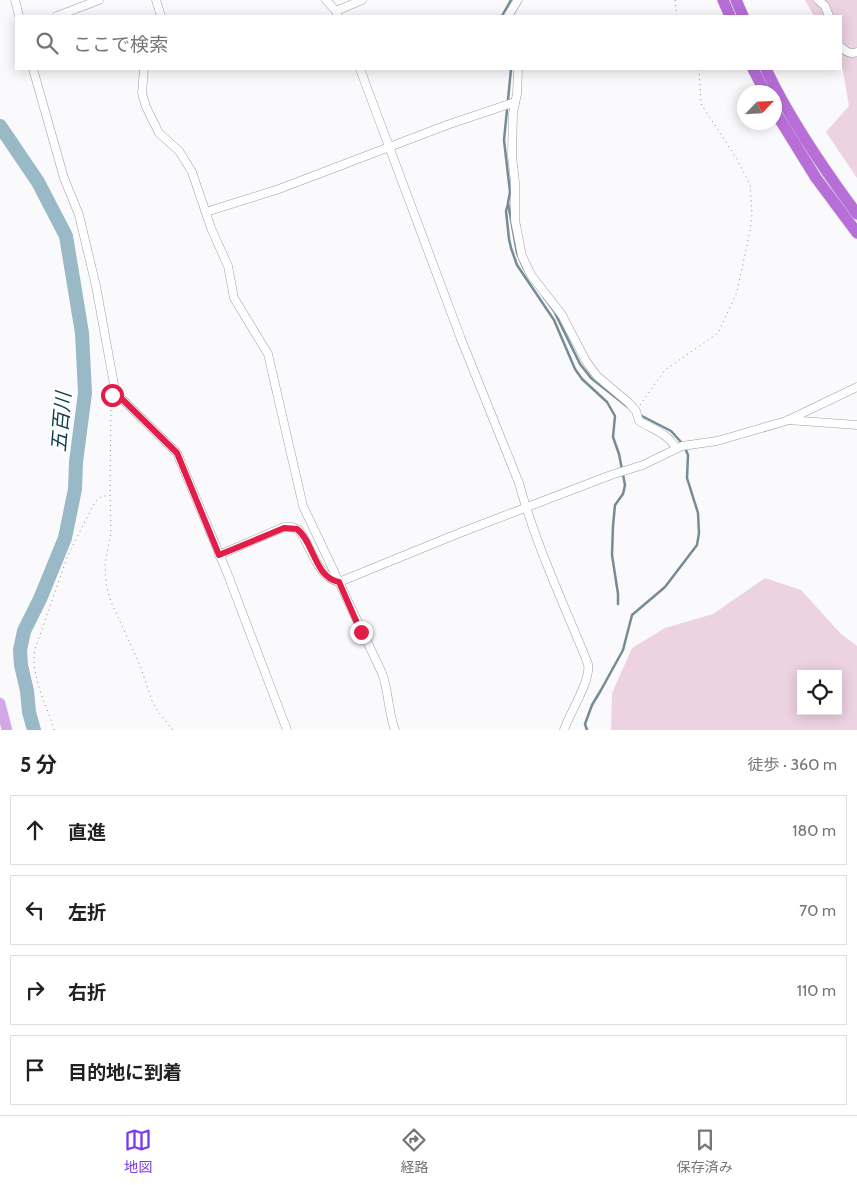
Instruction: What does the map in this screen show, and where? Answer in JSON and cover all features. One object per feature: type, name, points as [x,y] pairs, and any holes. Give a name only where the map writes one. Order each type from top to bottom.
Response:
[{"type":"highway","points":[[723,0],[730,15]]},
{"type":"highway","points":[[736,0],[743,15]]},
{"type":"highway","points":[[754,70],[761,85]]},
{"type":"highway","points":[[767,70],[800,130],[826,171],[857,214]]},
{"type":"highway","points":[[782,123],[816,178],[857,233]]},
{"type":"highway","points":[[845,218],[857,238]]},
{"type":"main road","points":[[0,703],[7,730]]},
{"type":"street","points":[[15,0],[18,15]]},
{"type":"street","points":[[61,15],[99,0]]},
{"type":"street","points":[[156,0],[161,15]]},
{"type":"street","points":[[326,0],[337,13],[362,0]]},
{"type":"street","points":[[509,15],[518,0]]},
{"type":"street","points":[[818,0],[825,6],[829,15]]},
{"type":"street","points":[[842,48],[845,52],[857,52]]},
{"type":"street","points":[[33,70],[64,178],[79,214],[96,286],[115,390],[177,453],[287,730]]},
{"type":"street","points":[[144,70],[142,93],[149,116],[159,132],[178,151],[192,172],[211,228],[228,266],[234,298],[268,354],[303,506],[384,679],[390,718],[395,730]]},
{"type":"street","points":[[360,70],[519,484],[542,552],[588,667],[586,682],[564,730]]},
{"type":"street","points":[[518,70],[512,113],[512,156],[515,182],[515,220],[522,256],[531,275],[562,314],[586,361],[597,376],[630,403],[636,411],[639,421],[671,439],[676,448]]},
{"type":"street","points":[[206,212],[279,189],[389,146],[490,109],[515,102]]},
{"type":"street","points":[[219,555],[284,528],[292,527],[299,530],[325,574],[333,581],[339,582],[526,508],[643,465],[676,448],[688,444],[717,441],[788,420],[857,387]]},
{"type":"street","points":[[788,420],[857,425]]},
{"type":"path","points":[[675,0],[677,15]]},
{"type":"path","points":[[636,411],[665,370],[718,333],[737,292],[750,231],[752,215],[750,185],[737,159],[701,104],[699,70]]},
{"type":"path","points":[[115,390],[111,399],[111,533],[105,564],[106,584],[111,602],[140,665],[154,706],[173,730]]},
{"type":"path","points":[[54,730],[35,672],[35,649],[68,555],[95,502],[102,496],[110,496]]},
{"type":"shaded area","points":[[805,0],[857,0],[857,178],[826,132],[849,106],[842,68],[842,15],[813,15]]},
{"type":"shaded area","points":[[765,578],[801,590],[841,634],[857,646],[857,730],[611,730],[612,693],[632,648],[665,628],[713,614]]},
{"type":"waterway","points":[[503,15],[511,0]]},
{"type":"waterway","points":[[511,70],[504,140],[510,192],[508,203],[517,253],[524,269]]},
{"type":"waterway","name":"五百川","points":[[0,126],[38,182],[66,236],[82,333],[85,393],[76,462],[75,489],[65,538],[40,599],[24,631],[20,650],[29,712],[34,730]]},
{"type":"waterway","points":[[508,204],[506,211],[509,239],[517,265],[554,320],[575,369],[582,379],[607,402],[615,416],[613,437],[619,454],[625,485],[623,494],[615,505],[613,526],[612,555],[618,604]]},
{"type":"waterway","points":[[543,296],[554,311],[580,364],[591,378],[633,411]]},
{"type":"waterway","points":[[640,415],[671,431],[682,443]]},
{"type":"waterway","points":[[587,730],[585,724],[592,705],[623,650],[632,615],[665,587],[697,545],[699,533],[698,513],[687,478],[688,455],[685,448]]},
{"type":"route","points":[[112,395],[115,390],[177,453],[219,555],[284,528],[292,527],[299,530],[325,574],[333,581],[339,582],[361,632]]}]
